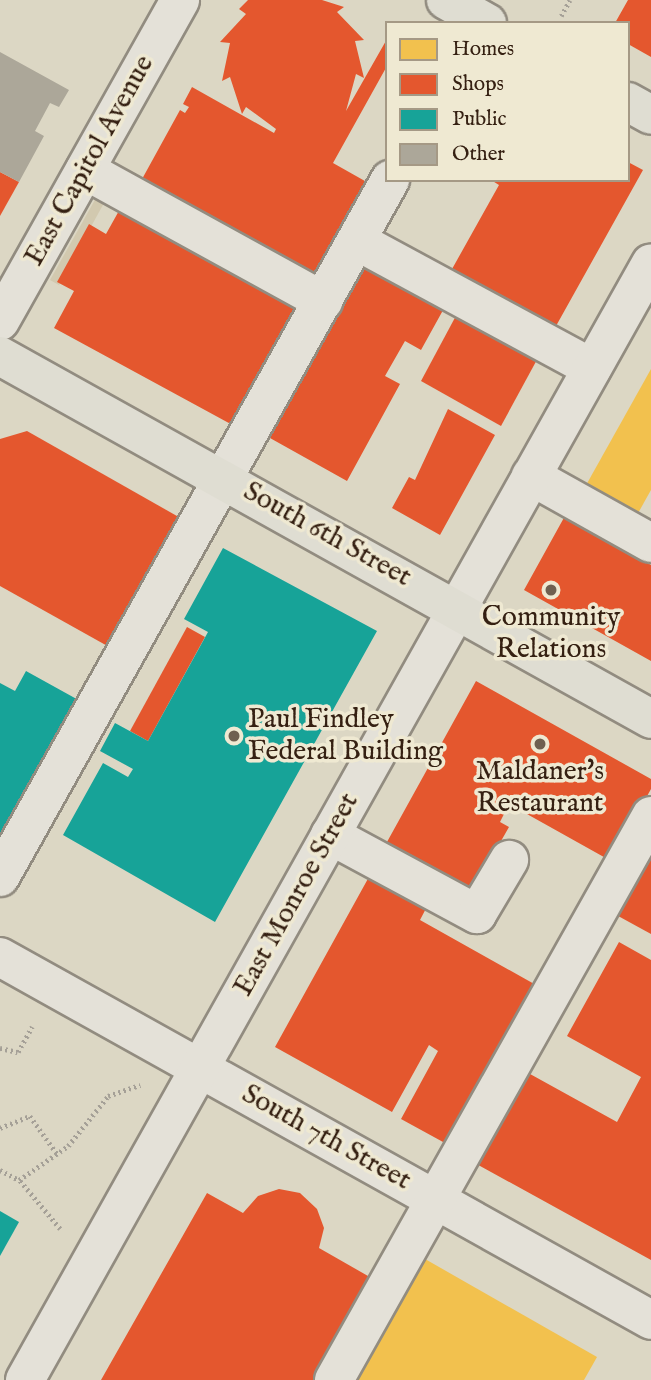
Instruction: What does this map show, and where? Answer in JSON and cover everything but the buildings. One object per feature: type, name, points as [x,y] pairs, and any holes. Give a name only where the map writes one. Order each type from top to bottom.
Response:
[{"type":"main road","points":[[630,103],[651,115]]},
{"type":"main road","name":"South 6th Street","points":[[0,356],[224,477],[456,611],[651,719]]},
{"type":"street","name":"East Capitol Avenue","points":[[0,321],[180,0]]},
{"type":"street","points":[[85,170],[323,302]]},
{"type":"street","points":[[0,877],[389,182]]},
{"type":"street","points":[[357,241],[593,368]]},
{"type":"street","name":"East Monroe Street","points":[[25,1380],[651,263]]},
{"type":"street","points":[[531,476],[651,543]]},
{"type":"street","points":[[334,1380],[651,816]]},
{"type":"street","points":[[330,835],[477,914],[509,860]]},
{"type":"street","name":"South 7th Street","points":[[0,957],[651,1320]]},
{"type":"path","points":[[561,16],[570,0]]},
{"type":"path","points":[[0,1048],[18,1052],[32,1027]]},
{"type":"path","points":[[19,1180],[58,1154],[82,1132],[108,1096],[141,1085]]},
{"type":"path","points":[[0,1128],[30,1116],[58,1154]]},
{"type":"path","points":[[0,1170],[19,1180],[60,1229]]},
{"type":"shaded area","points":[[96,198],[104,203],[59,285],[50,280]]},
{"type":"place","name":"Community Relations","points":[[551,590]]},
{"type":"place","name":"Paul Findley Federal Building","points":[[234,736]]},
{"type":"place","name":"Maldaner's Restaurant","points":[[540,744]]}]
